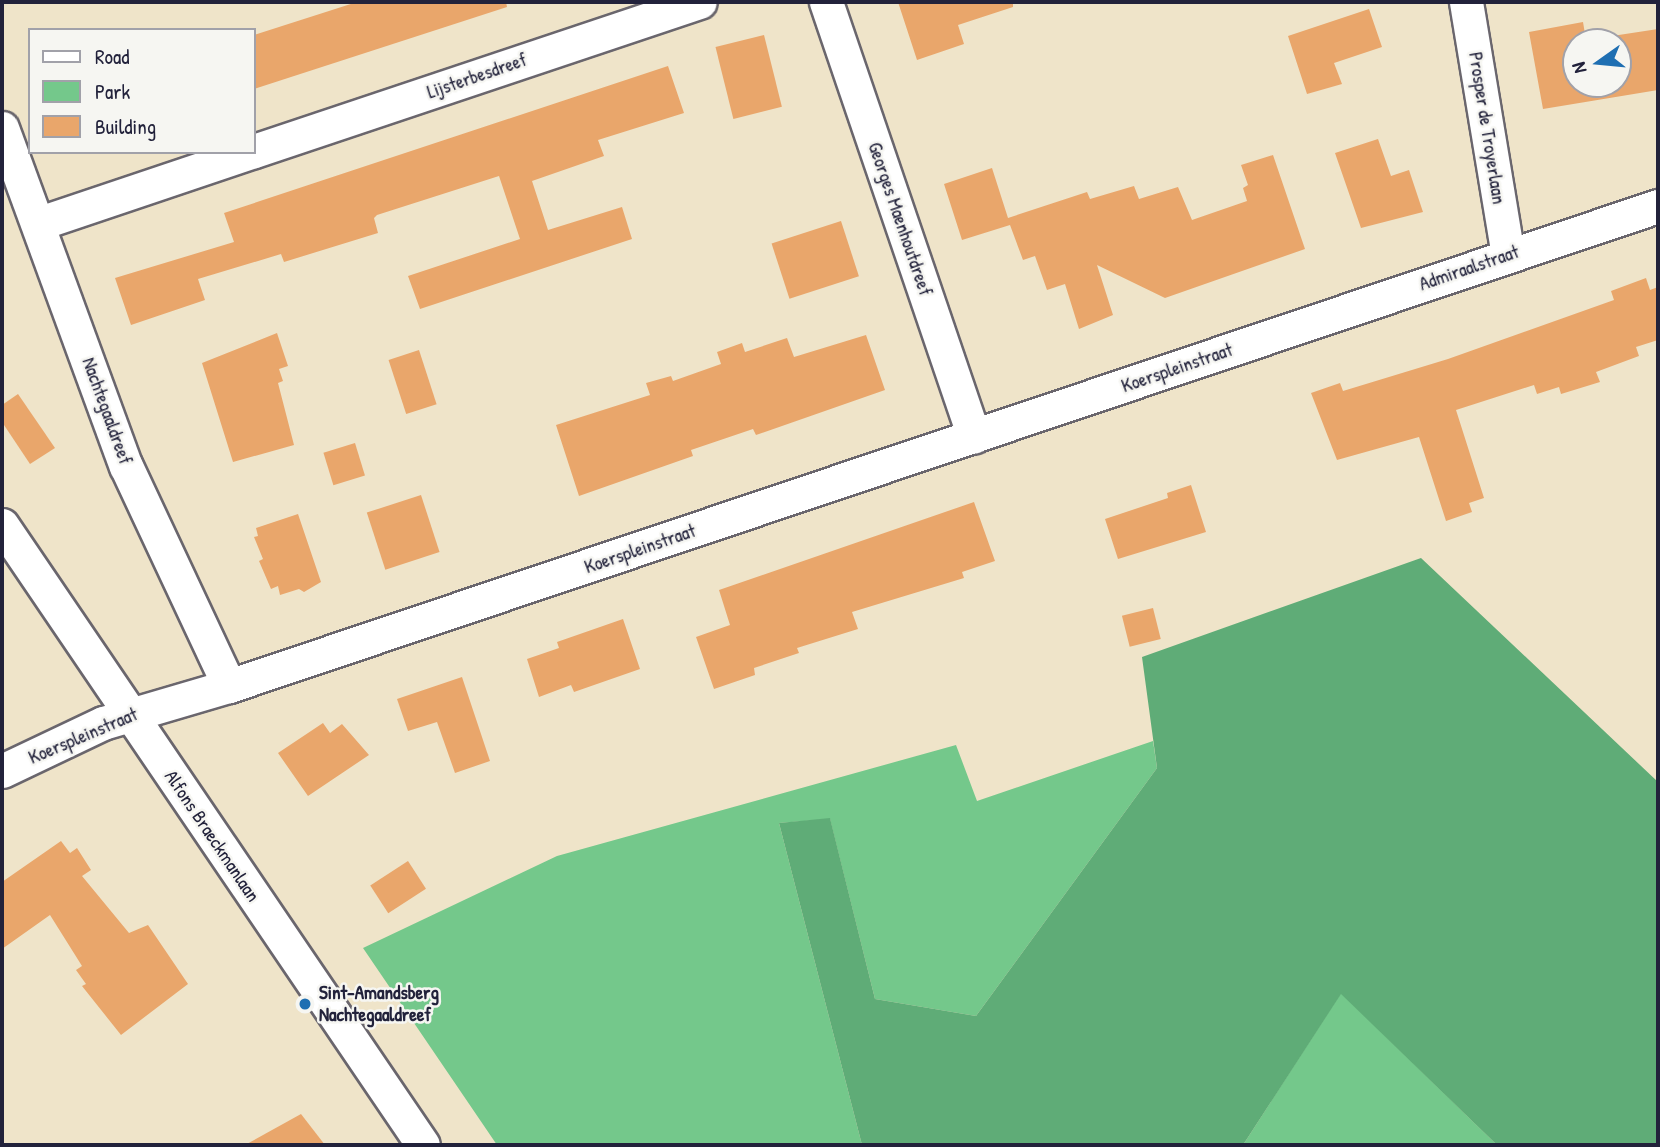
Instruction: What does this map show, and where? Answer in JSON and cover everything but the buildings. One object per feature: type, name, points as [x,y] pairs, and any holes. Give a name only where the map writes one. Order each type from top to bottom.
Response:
[{"type":"street","name":"Lijsterbesdreef","points":[[256,151],[700,2]]},
{"type":"street","name":"Georges Maenhoutdreef","points":[[826,2],[974,437]]},
{"type":"street","name":"Prosper de Troyerlaan","points":[[1466,2],[1508,255]]},
{"type":"street","name":"Nachtegaaldreef","points":[[2,128],[40,223],[126,466],[229,687]]},
{"type":"street","name":"Lijsterbesdreef","points":[[40,223],[246,154]]},
{"type":"street","name":"Admiraalstraat","points":[[1280,332],[1658,206]]},
{"type":"street","name":"Koerspleinstraat","points":[[2,771],[129,715],[229,687],[1280,332]]},
{"type":"street","name":"Alfons Braeckmanlaan","points":[[2,525],[424,1145]]},
{"type":"green space","points":[[1421,558],[1658,782],[1658,1145],[1497,1145],[1341,994],[1243,1145],[862,1145],[779,823],[830,818],[875,999],[976,1016],[1157,768],[1142,657]]},
{"type":"green space","points":[[1153,741],[1157,768],[976,1016],[875,999],[830,819],[779,823],[862,1145],[497,1145],[363,948],[557,856],[956,745],[977,801]]},
{"type":"green space","points":[[1341,993],[1497,1145],[1243,1145]]},
{"type":"place","name":"Sint-Amandsberg Nachtegaaldreef","points":[[305,1004]]}]
